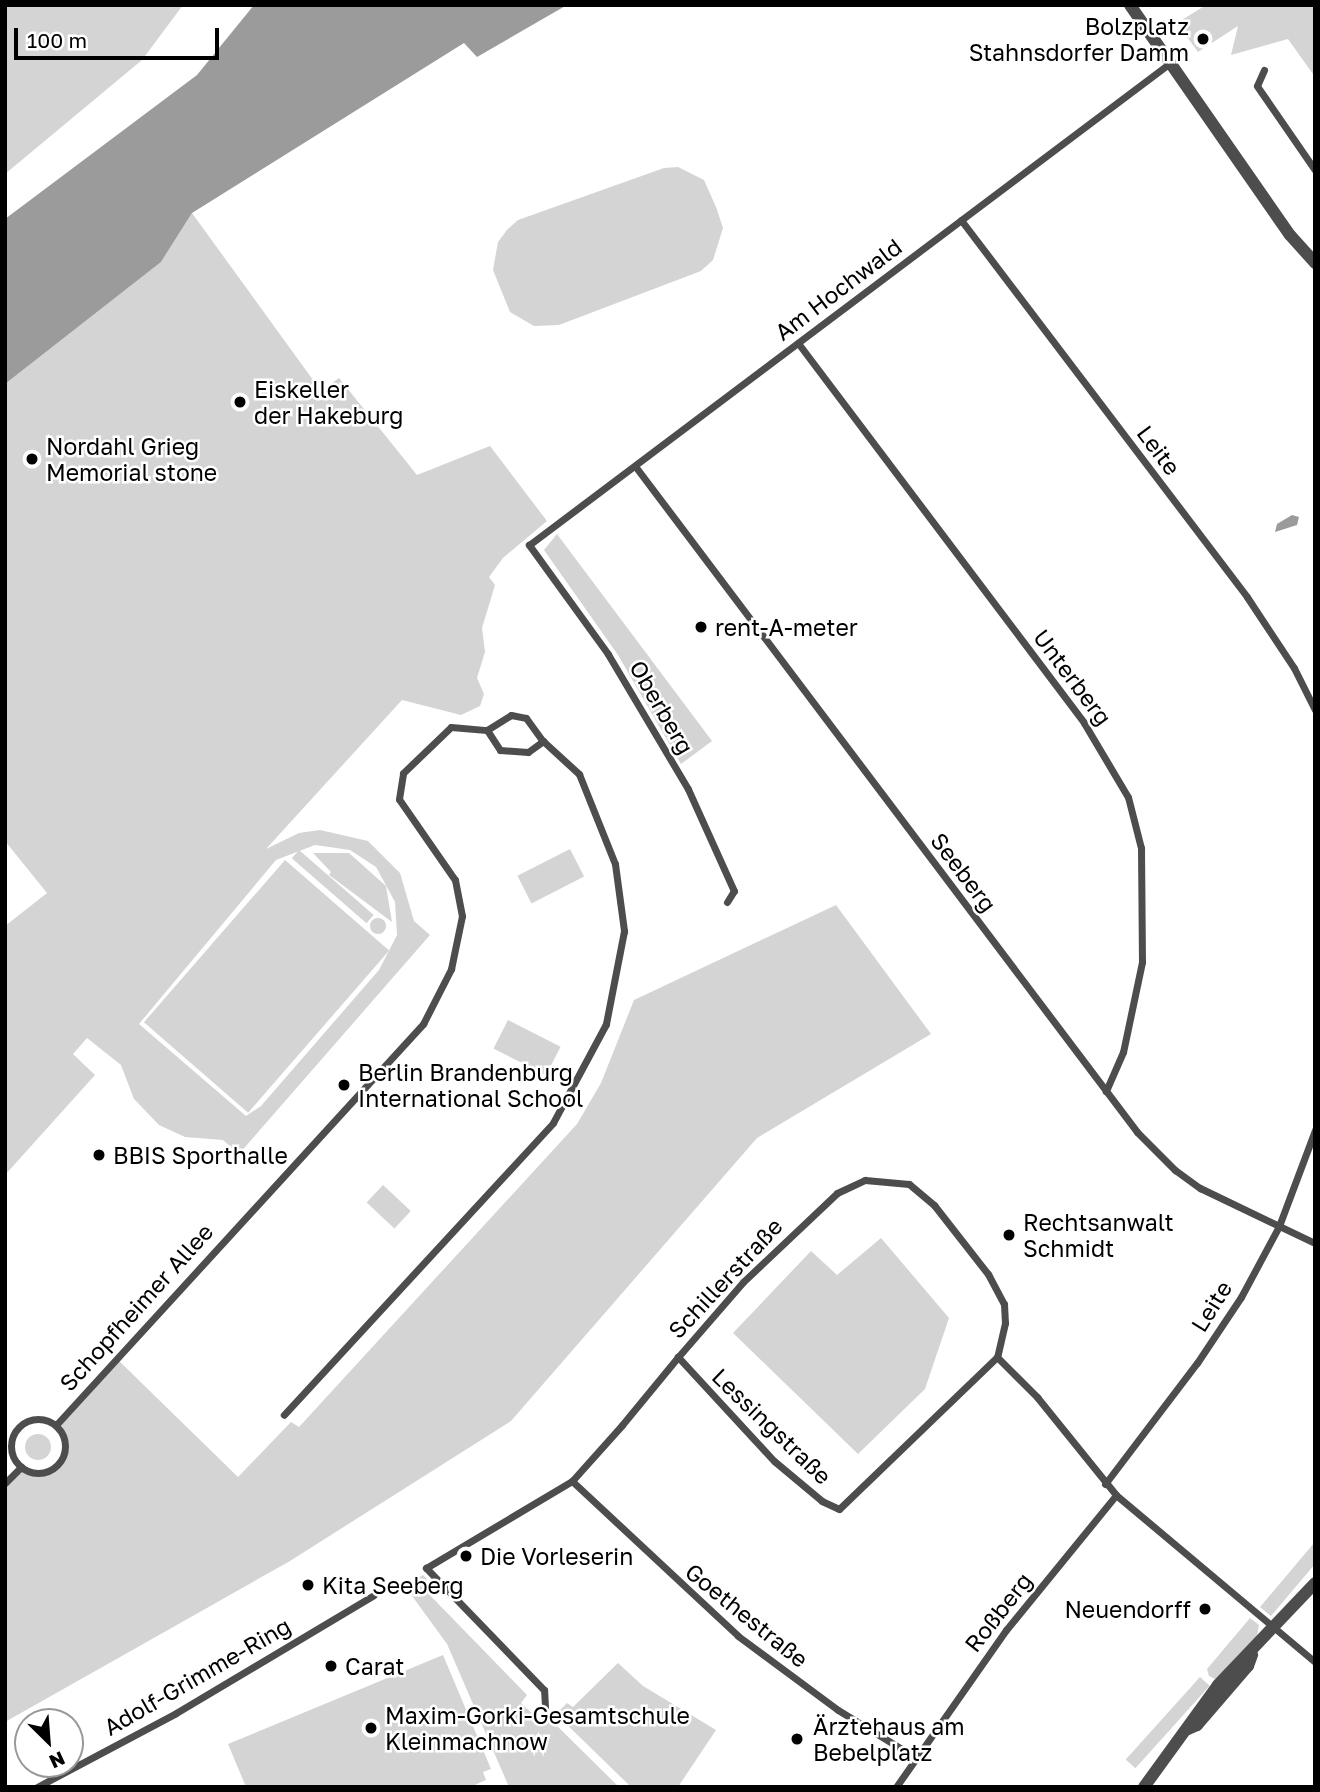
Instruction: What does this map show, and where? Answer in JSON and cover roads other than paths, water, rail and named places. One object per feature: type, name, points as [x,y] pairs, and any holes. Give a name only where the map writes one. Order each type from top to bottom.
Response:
[{"type":"street","points":[[1130,5],[1290,235],[1315,263]]},
{"type":"street","name":"Am Hochwald","points":[[529,545],[1170,63]]},
{"type":"street","points":[[1264,70],[1257,86],[1315,170]]},
{"type":"street","name":"Leite","points":[[961,220],[1247,597],[1294,668],[1315,710]]},
{"type":"street","name":"Unterberg","points":[[798,343],[1084,723],[1114,766],[1128,797],[1141,848],[1142,962],[1124,1052],[1106,1091]]},
{"type":"street","name":"Seeberg","points":[[635,466],[1137,1132],[1175,1170],[1200,1188],[1315,1243]]},
{"type":"street","name":"Oberberg","points":[[529,545],[608,653],[688,789],[734,891],[727,901]]},
{"type":"street","points":[[284,1415],[545,1132],[597,1047],[613,1004],[623,940],[615,864],[579,774],[543,741],[526,718],[511,715],[487,730],[500,750],[528,752],[543,741]]},
{"type":"street","name":"Schopfheimer Allee","points":[[56,1425],[246,1215],[401,1052],[437,1001],[460,942],[462,916],[455,880],[408,818],[399,799],[400,784],[403,773],[451,727],[487,730]]},
{"type":"street","name":"Leite","points":[[1105,1484],[1197,1363],[1279,1226],[1315,1130]]},
{"type":"street","name":"Schillerstraße","points":[[545,1707],[544,1690],[426,1568],[572,1481],[743,1282],[837,1193],[865,1180],[889,1178],[924,1194],[997,1289],[1005,1324],[997,1357]]},
{"type":"street","name":"Lessingstraße","points":[[677,1357],[767,1454],[834,1509],[848,1503],[997,1357]]},
{"type":"street","points":[[997,1357],[1037,1396],[1105,1484],[1315,1662]]},
{"type":"street","name":"Schopfheimer Allee","points":[[38,1419],[56,1425],[66,1448],[59,1463],[45,1472],[21,1467],[11,1451],[21,1425],[38,1419]]},
{"type":"street","points":[[5,1483],[21,1467]]},
{"type":"street","name":"Goethestraße","points":[[572,1481],[738,1636],[838,1710],[915,1757]]},
{"type":"street","name":"Roßberg","points":[[896,1787],[1006,1630],[1116,1494]]},
{"type":"street","points":[[1144,1787],[1218,1685],[1252,1654],[1315,1583]]},
{"type":"street","name":"Adolf-Grimme-Ring","points":[[37,1787],[176,1713],[374,1595]]},
{"type":"place","name":"Bolzplatz Stahnsdorfer Damm","points":[[1203,39]]},
{"type":"place","name":"Eiskeller der Hakeburg","points":[[240,402]]},
{"type":"place","name":"Nordahl Grieg Memorial stone","points":[[32,459]]},
{"type":"place","name":"rent-A-meter","points":[[701,627]]},
{"type":"place","name":"Berlin Brandenburg International School","points":[[344,1085]]},
{"type":"place","name":"BBIS Sporthalle","points":[[99,1155]]},
{"type":"place","name":"Rechtsanwalt Schmidt","points":[[1009,1235]]},
{"type":"place","name":"Die Vorleserin","points":[[466,1556]]},
{"type":"place","name":"Kita Seeberg","points":[[308,1585]]},
{"type":"place","name":"Neuendorff","points":[[1205,1609]]},
{"type":"place","name":"Carat","points":[[331,1666]]},
{"type":"place","name":"Maxim-Gorki-Gesamtschule Kleinmachnow","points":[[371,1728]]},
{"type":"place","name":"Ärztehaus am Bebelplatz","points":[[797,1739]]}]
